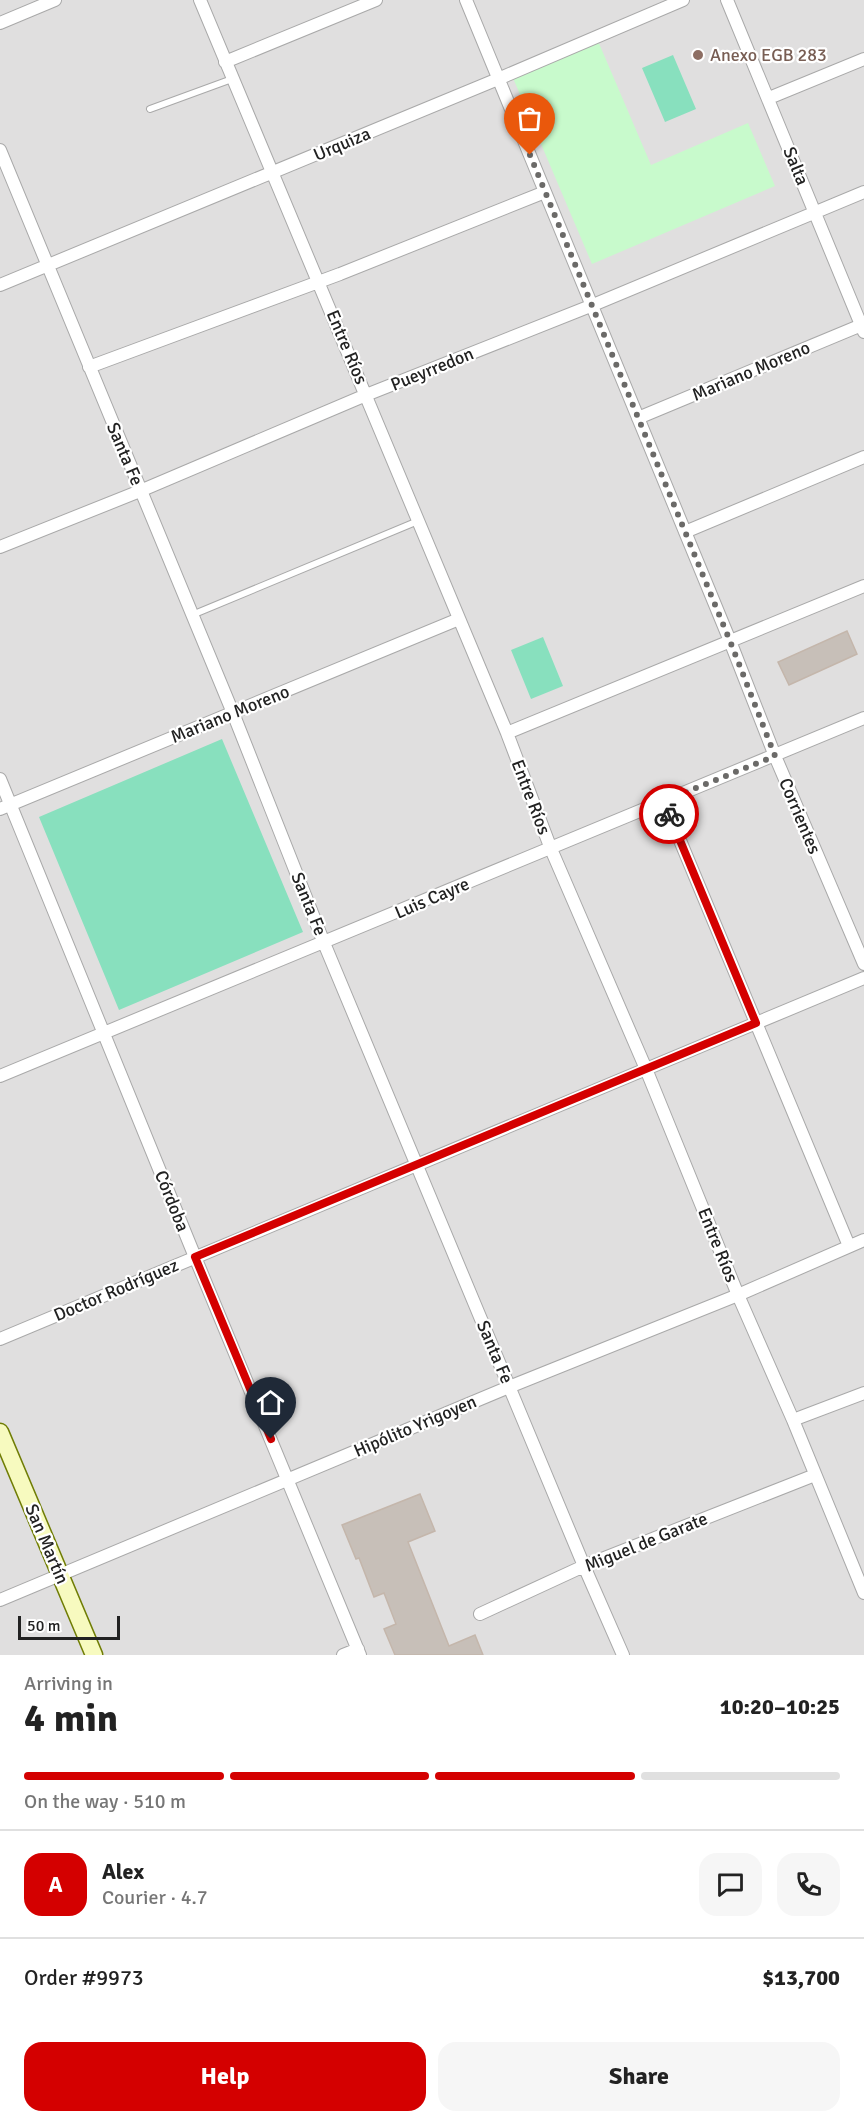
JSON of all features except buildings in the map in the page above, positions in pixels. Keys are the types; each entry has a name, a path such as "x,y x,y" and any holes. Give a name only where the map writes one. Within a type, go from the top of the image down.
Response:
{"street":[{"path":"0,23 55,0"},
{"name":"Entre Ríos","path":"200,0 507,733 551,849 646,1069 738,1294 794,1420 814,1475 864,1593"},
{"path":"225,62 376,0"},
{"name":"Corrientes","path":"466,0 593,305 775,756 864,964"},
{"name":"Urquiza","path":"0,285 683,0"},
{"name":"Salta","path":"727,0 863,327"},
{"path":"769,98 864,59"},
{"name":"Santa Fe","path":"0,150 233,712 324,943 623,1655"},
{"path":"89,367 319,281 545,192"},
{"name":"Pueyrredon","path":"0,547 864,192"},
{"name":"Mariano Moreno","path":"638,418 863,327"},
{"path":"685,532 864,457"},
{"path":"507,733 864,586"},
{"name":"Mariano Moreno","path":"5,807 459,618"},
{"name":"Luis Cayre","path":"0,1076 864,718"},
{"name":"Córdoba","path":"0,779 5,807 103,1033 359,1652"},
{"path":"664,801 849,1246"},
{"name":"Doctor Rodríguez","path":"0,1339 864,978"},
{"name":"Hipólito Yrigoyen","path":"0,1600 864,1240"},
{"path":"794,1420 864,1393"},
{"name":"San Martín","path":"0,1432 94,1655"},
{"name":"Miguel de Garate","path":"480,1614 584,1566 814,1475"},
{"path":"344,1655 359,1652"}],"lane":[{"path":"150,110 232,79"},
{"path":"192,615 419,521"}],"shaded area":[{"path":"0,0 864,0 864,1655 0,1655"}],"green space":[{"path":"598,41 651,165 748,123 775,186 592,264 513,78"},
{"path":"673,55 696,109 665,122 642,68"},
{"path":"543,637 563,686 531,699 511,650"},
{"path":"222,739 303,932 119,1010 39,817"}],"way so far":[{"path":"530,155 775,756 664,801 669,814"}],"place":[{"name":"Anexo EGB 283","path":"698,55"}],"route":[{"path":"271,1439 195,1257 756,1023 669,814"}]}
